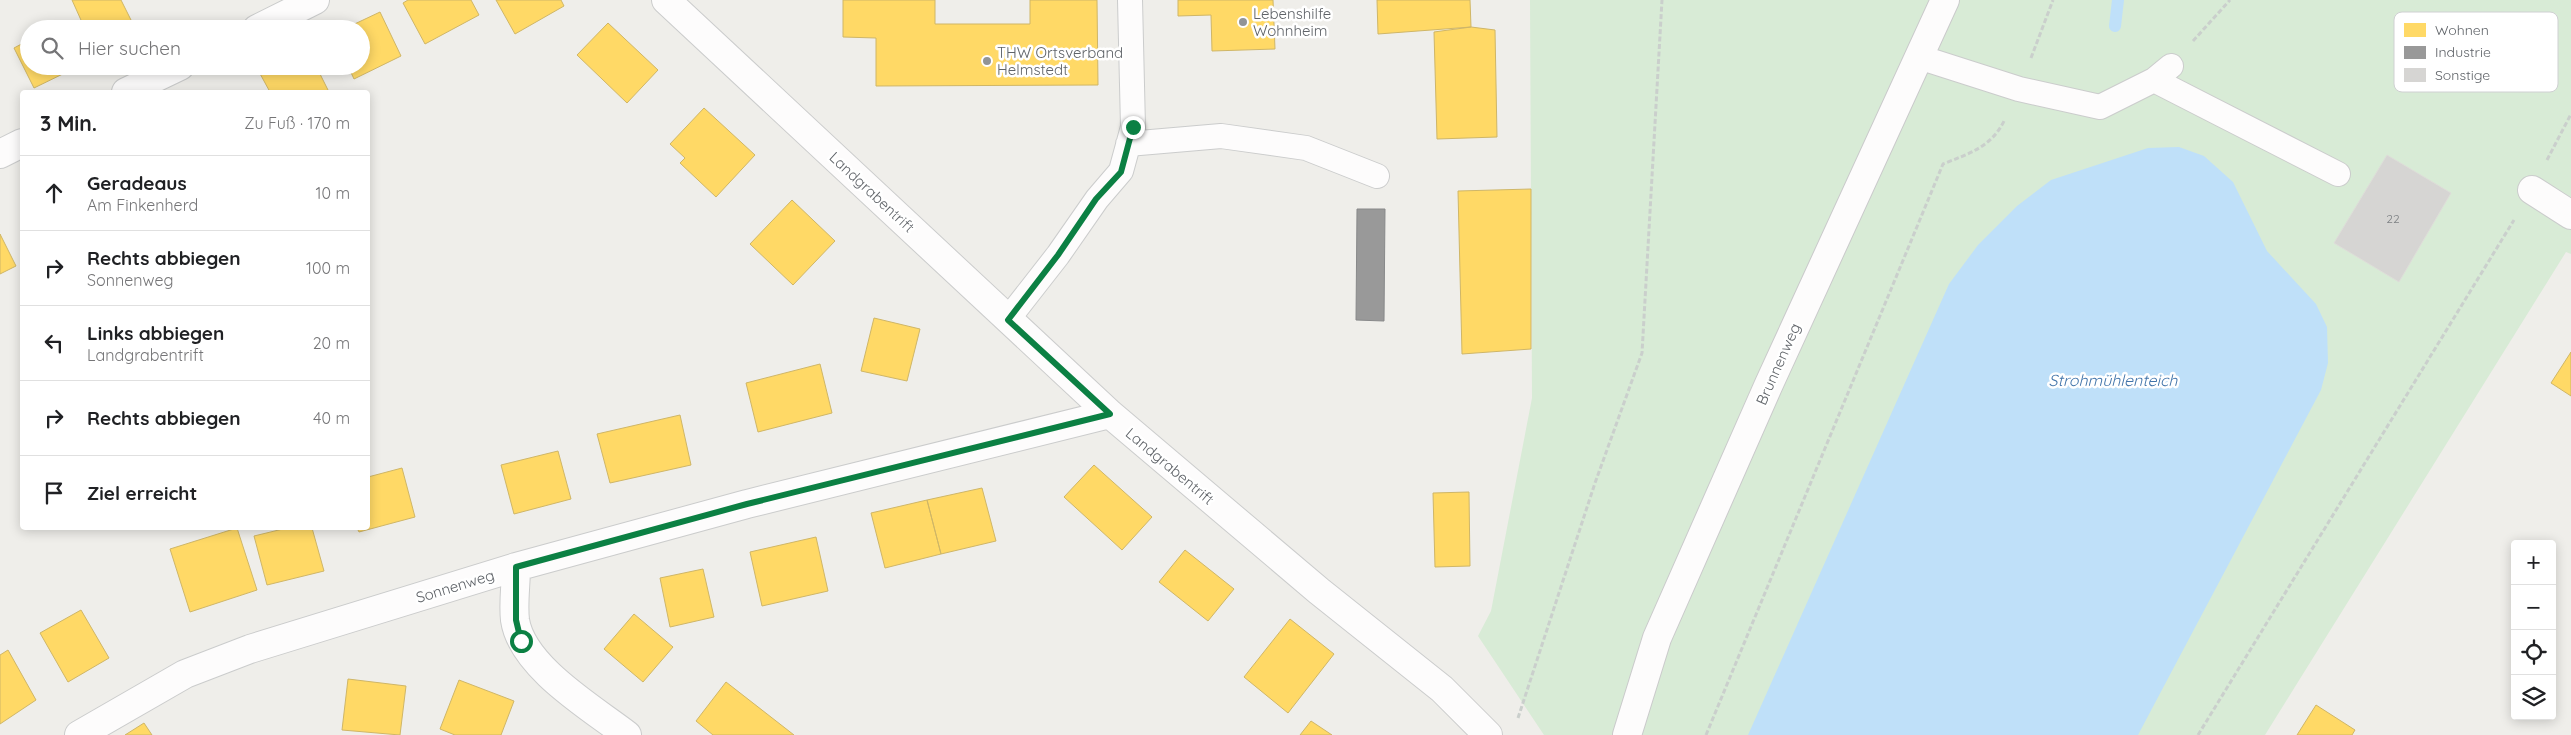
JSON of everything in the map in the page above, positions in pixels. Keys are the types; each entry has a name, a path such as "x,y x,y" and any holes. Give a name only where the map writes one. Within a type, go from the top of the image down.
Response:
{"street":[{"path":"275,20 316,0"},
{"name":"Landgrabentrift","path":"666,0 1110,414 1319,591 1442,689 1488,735"},
{"name":"Brunnenweg","path":"1627,735 1661,629 1773,375 1945,0"},
{"path":"130,90 161,75"},
{"path":"0,154 20,144"},
{"path":"2532,190 2571,215"},
{"name":"Sonnenweg","path":"79,735 185,674 250,649 516,567 747,504 1110,414"},
{"path":"516,567 516,620 521,641 538,664 555,680 627,735"}],"lane":[{"path":"1008,320 1058,255 1096,199 1121,172 1133,127 1130,0"},
{"path":"1920,57 2019,89 2100,108 2163,73 2338,174"},
{"path":"1128,144 1221,136 1306,148 1377,176"}],"path":[{"path":"1516,726 1595,483 1642,353 1662,0"},
{"path":"1706,735 1943,164 1983,148 2001,127 2019,89 2053,0"},
{"path":"2163,73 2230,0"},
{"path":"2198,735 2532,190 2571,114"}],"green space":[{"path":"1530,0 2571,0 2571,254 2566,252 2265,735 1544,735 1478,636 1491,611 1532,398"}],"water":[{"name":"Strohmühlenteich","path":"2179,147 2204,156 2233,182 2267,251 2316,304 2327,327 2328,363 2321,390 2138,735 1748,735 1949,284 1978,245 2017,206 2051,180 2148,148"}],"building: Wohnen":[{"path":"72,0 121,0 131,20 81,20"},
{"path":"408,0 471,0 479,15 425,44 403,3"},
{"path":"496,0 561,0 564,6 515,34"},
{"name":"THW Ortsverband Helmstedt","path":"843,0 935,0 935,24 1030,24 1030,0 1097,0 1098,85 876,86 876,38 843,37"},
{"name":"Lebenshilfe Wohnheim","path":"1178,0 1273,0 1275,49 1212,51 1211,15 1178,16"},
{"path":"1377,0 1470,0 1471,27 1378,34"},
{"path":"380,12 401,56 370,71 370,20 363,20"},
{"path":"608,23 658,70 627,103 577,55"},
{"path":"1471,27 1495,30 1497,137 1437,139 1434,32"},
{"path":"20,45 20,60 14,48"},
{"path":"28,75 61,75 34,88"},
{"path":"261,75 320,75 328,90 269,90"},
{"path":"352,75 362,75 354,79"},
{"path":"704,108 755,155 716,197 680,163 685,158 670,144"},
{"path":"1531,189 1531,349 1462,354 1458,191"},
{"path":"792,200 835,241 793,285 750,244"},
{"path":"0,234 16,266 0,274"},
{"path":"874,318 920,329 907,381 861,371"},
{"path":"2571,352 2571,396 2551,383"},
{"path":"820,364 832,413 758,432 746,383"},
{"path":"680,415 691,465 610,483 597,434"},
{"path":"558,451 571,499 514,514 501,465"},
{"path":"1094,465 1152,517 1122,550 1064,497"},
{"path":"402,468 415,517 370,529 370,476"},
{"path":"982,488 996,541 941,554 927,500"},
{"path":"1469,492 1470,566 1435,567 1433,493"},
{"path":"927,500 941,554 885,568 871,513"},
{"path":"231,530 238,530 257,590 190,612 170,549"},
{"path":"279,530 313,530 324,571 267,585 254,536"},
{"path":"816,537 828,591 762,606 750,552"},
{"path":"1185,550 1234,589 1208,621 1159,582"},
{"path":"703,569 714,617 670,627 660,578"},
{"path":"81,610 109,658 68,682 40,633"},
{"path":"634,614 673,647 643,682 604,649"},
{"path":"1290,619 1334,654 1288,713 1244,677"},
{"path":"8,650 36,700 0,724 0,655"},
{"path":"348,679 406,686 400,735 342,730"},
{"path":"459,680 514,701 501,735 455,735 440,729"},
{"path":"726,682 794,735 713,735 696,721"},
{"path":"2316,705 2355,730 2352,735 2297,735"},
{"path":"1311,721 1332,735 1300,735"},
{"path":"144,723 152,735 125,735"}],"building: Industrie":[{"path":"1357,209 1385,209 1384,321 1356,320"}],"building: Sonstige":[{"path":"2387,155 2451,193 2399,282 2334,243"}],"waterway":[{"path":"2115,26 2118,0"}],"place":[{"name":"Lebenshilfe Wohnheim","path":"1243,22"},
{"name":"THW Ortsverband Helmstedt","path":"987,61"}],"route":[{"path":"521,641 516,620 516,567 747,504 1110,414 1008,320 1058,255 1096,199 1121,172 1133,127"}]}
